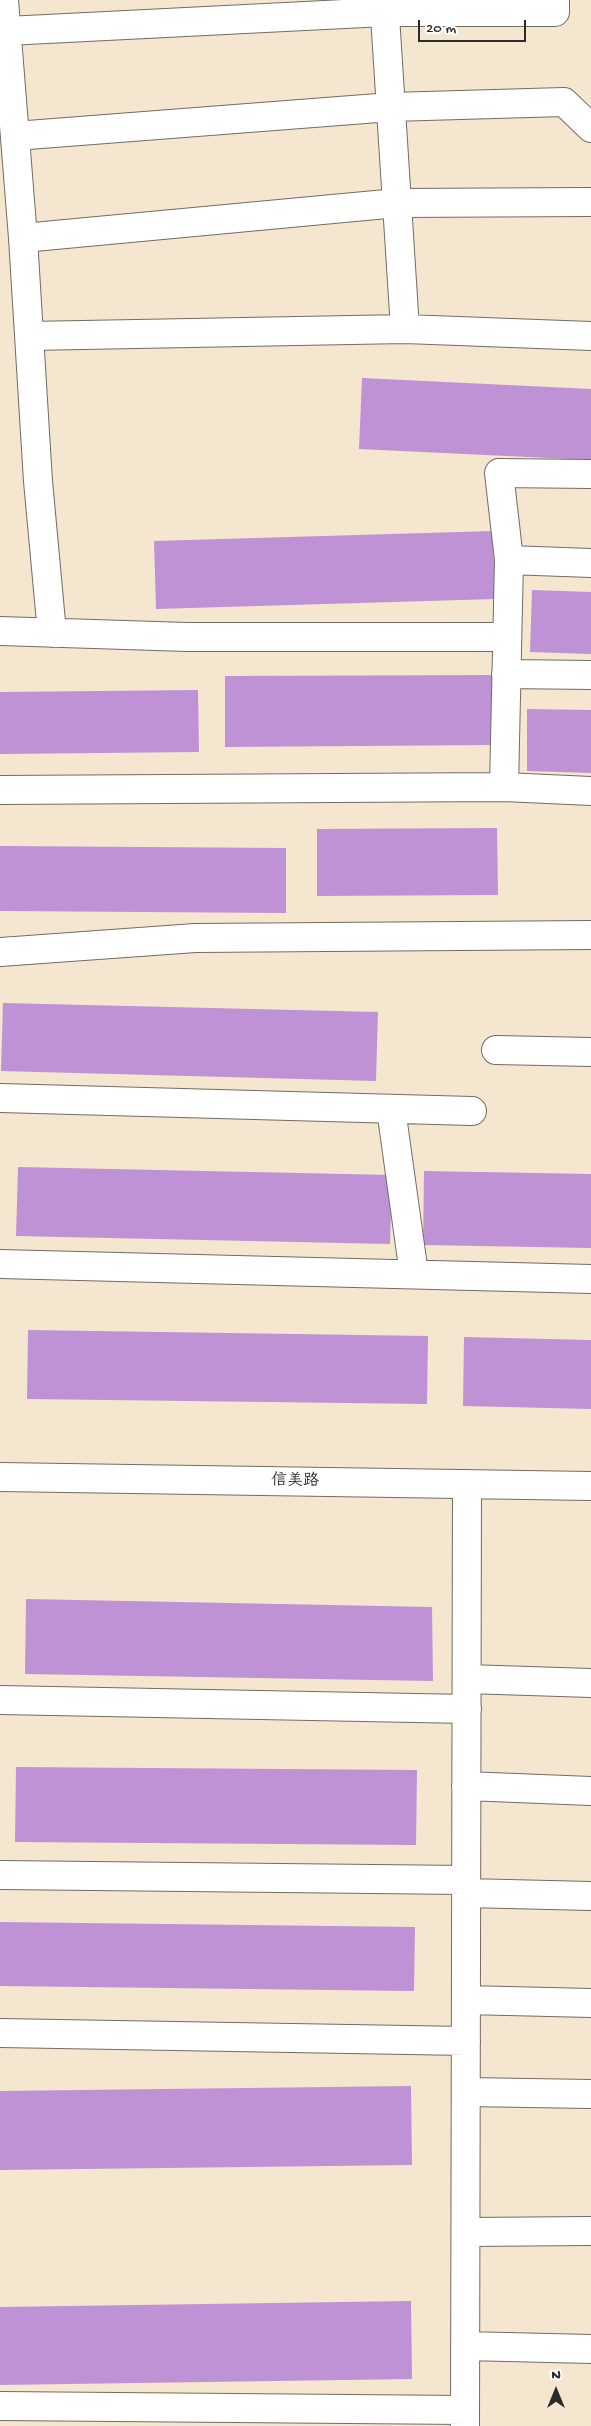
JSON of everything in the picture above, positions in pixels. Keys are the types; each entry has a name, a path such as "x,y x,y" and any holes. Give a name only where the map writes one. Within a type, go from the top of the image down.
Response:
{"street":[{"path":"4,0 23,238 38,481 52,632"},
{"path":"7,31 384,6 555,12 555,0"},
{"path":"384,6 405,329"},
{"path":"15,136 391,107 564,102 591,128"},
{"path":"23,238 397,203 591,202"},
{"path":"29,336 405,329 591,336"},
{"path":"504,787 509,560 499,474 591,474"},
{"path":"509,560 591,563"},
{"path":"0,631 187,637 507,637"},
{"path":"506,674 591,674"},
{"path":"0,790 504,787 591,791"},
{"path":"0,952 196,938 591,935"},
{"path":"496,1050 591,1052"},
{"path":"0,1098 472,1111"},
{"path":"391,1109 414,1274"},
{"path":"0,1264 591,1279"},
{"name":"信美路","path":"0,1477 591,1486"},
{"path":"0,2406 465,2418 467,1484"},
{"path":"467,1679 591,1683"},
{"path":"0,1700 467,1709"},
{"path":"466,1786 591,1792"},
{"path":"0,1875 466,1886 591,1896"},
{"path":"466,2000 591,2003"},
{"path":"0,2033 466,2040"},
{"path":"466,2092 591,2094"},
{"path":"466,2232 591,2231"},
{"path":"465,2346 591,2349"}],"building":[{"path":"362,378 591,389 591,460 359,449"},
{"path":"493,531 495,599 156,609 154,541"},
{"path":"532,590 591,592 591,654 530,652"},
{"path":"492,675 492,745 225,747 225,676"},
{"path":"198,690 199,752 0,754 0,692"},
{"path":"527,709 591,710 591,773 527,771"},
{"path":"497,828 498,895 317,896 317,829"},
{"path":"0,846 286,848 286,913 0,911"},
{"path":"3,1003 378,1012 376,1081 1,1071"},
{"path":"18,1167 392,1175 390,1244 16,1236"},
{"path":"424,1171 591,1174 591,1248 423,1245"},
{"path":"28,1330 428,1336 427,1404 27,1399"},
{"path":"464,1337 591,1340 591,1409 463,1406"},
{"path":"26,1599 432,1607 433,1681 25,1674"},
{"path":"16,1767 417,1770 416,1845 15,1842"},
{"path":"0,1922 415,1927 414,1991 0,1986"},
{"path":"411,2086 412,2165 0,2170 0,2091"},
{"path":"411,2301 412,2379 0,2385 0,2307"}]}
